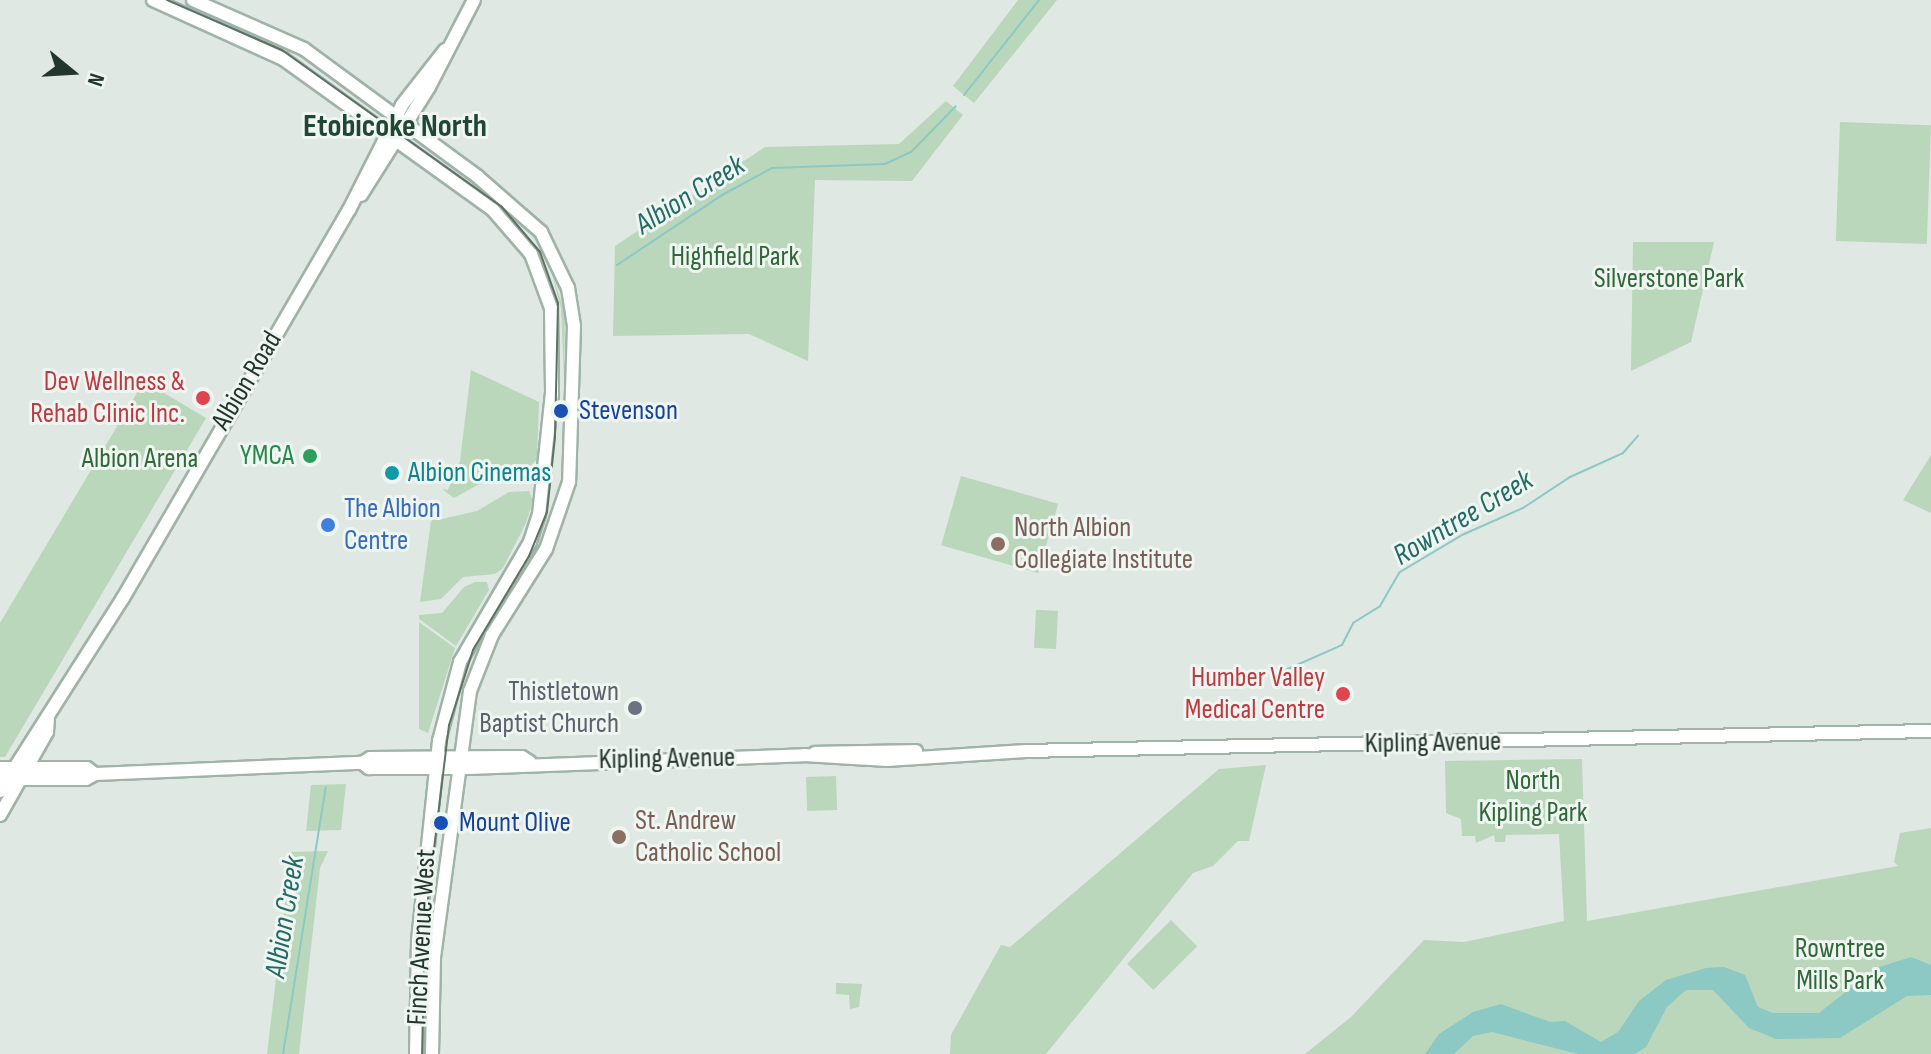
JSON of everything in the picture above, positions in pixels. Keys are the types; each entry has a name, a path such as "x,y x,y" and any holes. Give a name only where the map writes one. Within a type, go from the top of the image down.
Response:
{"main road":[{"name":"Finch Avenue West","path":"153,0 266,49 392,138 519,235 543,280 554,338 539,514 530,542 460,662 436,762 418,941 416,1054"},
{"name":"Finch Avenue West","path":"193,0 285,38 397,115 541,232 562,270 574,326 571,462 564,503 546,549 483,656 470,691 458,762 434,958 432,1054"},
{"name":"Albion Road","path":"0,815 25,774 47,726 349,210 392,138 408,124 474,0"},
{"name":"Albion Road","path":"392,138 397,115 417,80 445,50"},
{"name":"Albion Road","path":"0,791 5,774 47,726"},
{"path":"47,726 47,758 67,768"},
{"name":"Kipling Avenue","path":"5,774 86,779 95,774 362,763 370,758 458,762 522,757 530,762 804,755 862,749 934,754 1931,731"},
{"name":"Kipling Avenue","path":"25,774 87,768 95,774"}],"green space":[{"path":"1018,0 1057,0 974,103 953,86"},
{"name":"Highfield Park","path":"946,101 963,115 912,181 815,180 808,361 749,334 613,336 615,246 765,147 899,144"},
{"path":"1840,122 1931,125 1927,244 1836,241"},
{"name":"Silverstone Park","path":"1633,242 1714,242 1691,342 1631,371"},
{"path":"552,273 565,313 564,377 561,309"},
{"path":"471,370 539,402 537,459 528,469 503,471 454,498 442,489 448,490 460,461"},
{"name":"Albion Arena","path":"144,381 206,418 5,757 0,757 0,623"},
{"path":"1931,455 1931,513 1903,500"},
{"path":"961,476 1058,504 1038,573 941,545"},
{"path":"529,491 533,501 526,523 503,568 495,574 463,577 441,599 420,602 431,521 439,515 442,519 477,511 509,492"},
{"path":"475,582 487,582 489,590 456,646 419,619 419,615 442,613 464,587"},
{"path":"1036,610 1058,611 1056,649 1034,648"},
{"path":"419,622 455,648 428,733 419,729"},
{"name":"Rowntree Mills Park","path":"1582,759 1587,921 1898,866 1894,862 1900,833 1931,828 1931,1054 1305,1054 1351,1017 1424,940 1464,942 1564,921 1559,834 1506,835 1505,842 1495,842 1494,835 1476,843 1475,836 1462,836 1461,819 1446,813 1445,761"},
{"path":"1266,765 1249,841 1238,841 1213,866 1193,873 1046,1054 950,1054 951,1035 1001,945 1010,947 1219,769"},
{"path":"836,776 837,810 807,811 806,777"},
{"path":"346,784 341,830 306,831 311,785"},
{"path":"328,851 320,868 299,1054 267,1054 291,852"},
{"path":"1171,920 1197,946 1153,990 1127,964"},
{"path":"836,983 862,984 859,1007 850,1009 849,995 836,994"}],"water":[{"path":"1911,957 1931,965 1931,995 1907,996 1840,1038 1776,1039 1749,1028 1713,990 1686,990 1667,1007 1646,1047 1635,1054 1578,1054 1492,1032 1473,1036 1454,1054 1425,1054 1439,1034 1473,1012 1501,1004 1550,1022 1565,1021 1601,1042 1618,1032 1639,1001 1666,980 1706,968 1724,967 1745,975 1758,1007 1773,1013 1819,1013 1876,968"}],"waterway":[{"name":"Albion Creek","path":"964,95 1039,0"},
{"name":"Albion Creek","path":"617,265 722,195 772,168 885,164 911,152 956,106"},
{"name":"Rowntree Creek","path":"1281,672 1342,645 1353,623 1380,606 1400,572 1462,535 1523,508 1570,477 1623,453 1638,436"},
{"name":"Albion Creek","path":"283,1054 326,787"}],"tram line":[{"path":"167,0 282,50 501,206 540,252 558,303 555,437 547,512 529,556 473,650 449,725 425,924 422,1054"}],"place":[{"name":"Dev Wellness & Rehab Clinic Inc.","path":"203,398"},
{"name":"Stevenson","path":"561,411"},
{"name":"YMCA","path":"310,456"},
{"name":"Albion Cinemas","path":"392,473"},
{"name":"The Albion Centre","path":"328,525"},
{"name":"North Albion Collegiate Institute","path":"998,544"},
{"name":"Humber Valley Medical Centre","path":"1343,694"},
{"name":"Thistletown Baptist Church","path":"635,708"},
{"name":"Mount Olive","path":"441,823"},
{"name":"St. Andrew Catholic School","path":"619,837"}],"district":[{"name":"Etobicoke North","path":"395,127"}],"park label":[{"name":"North Kipling Park","path":"1533,797"}]}
